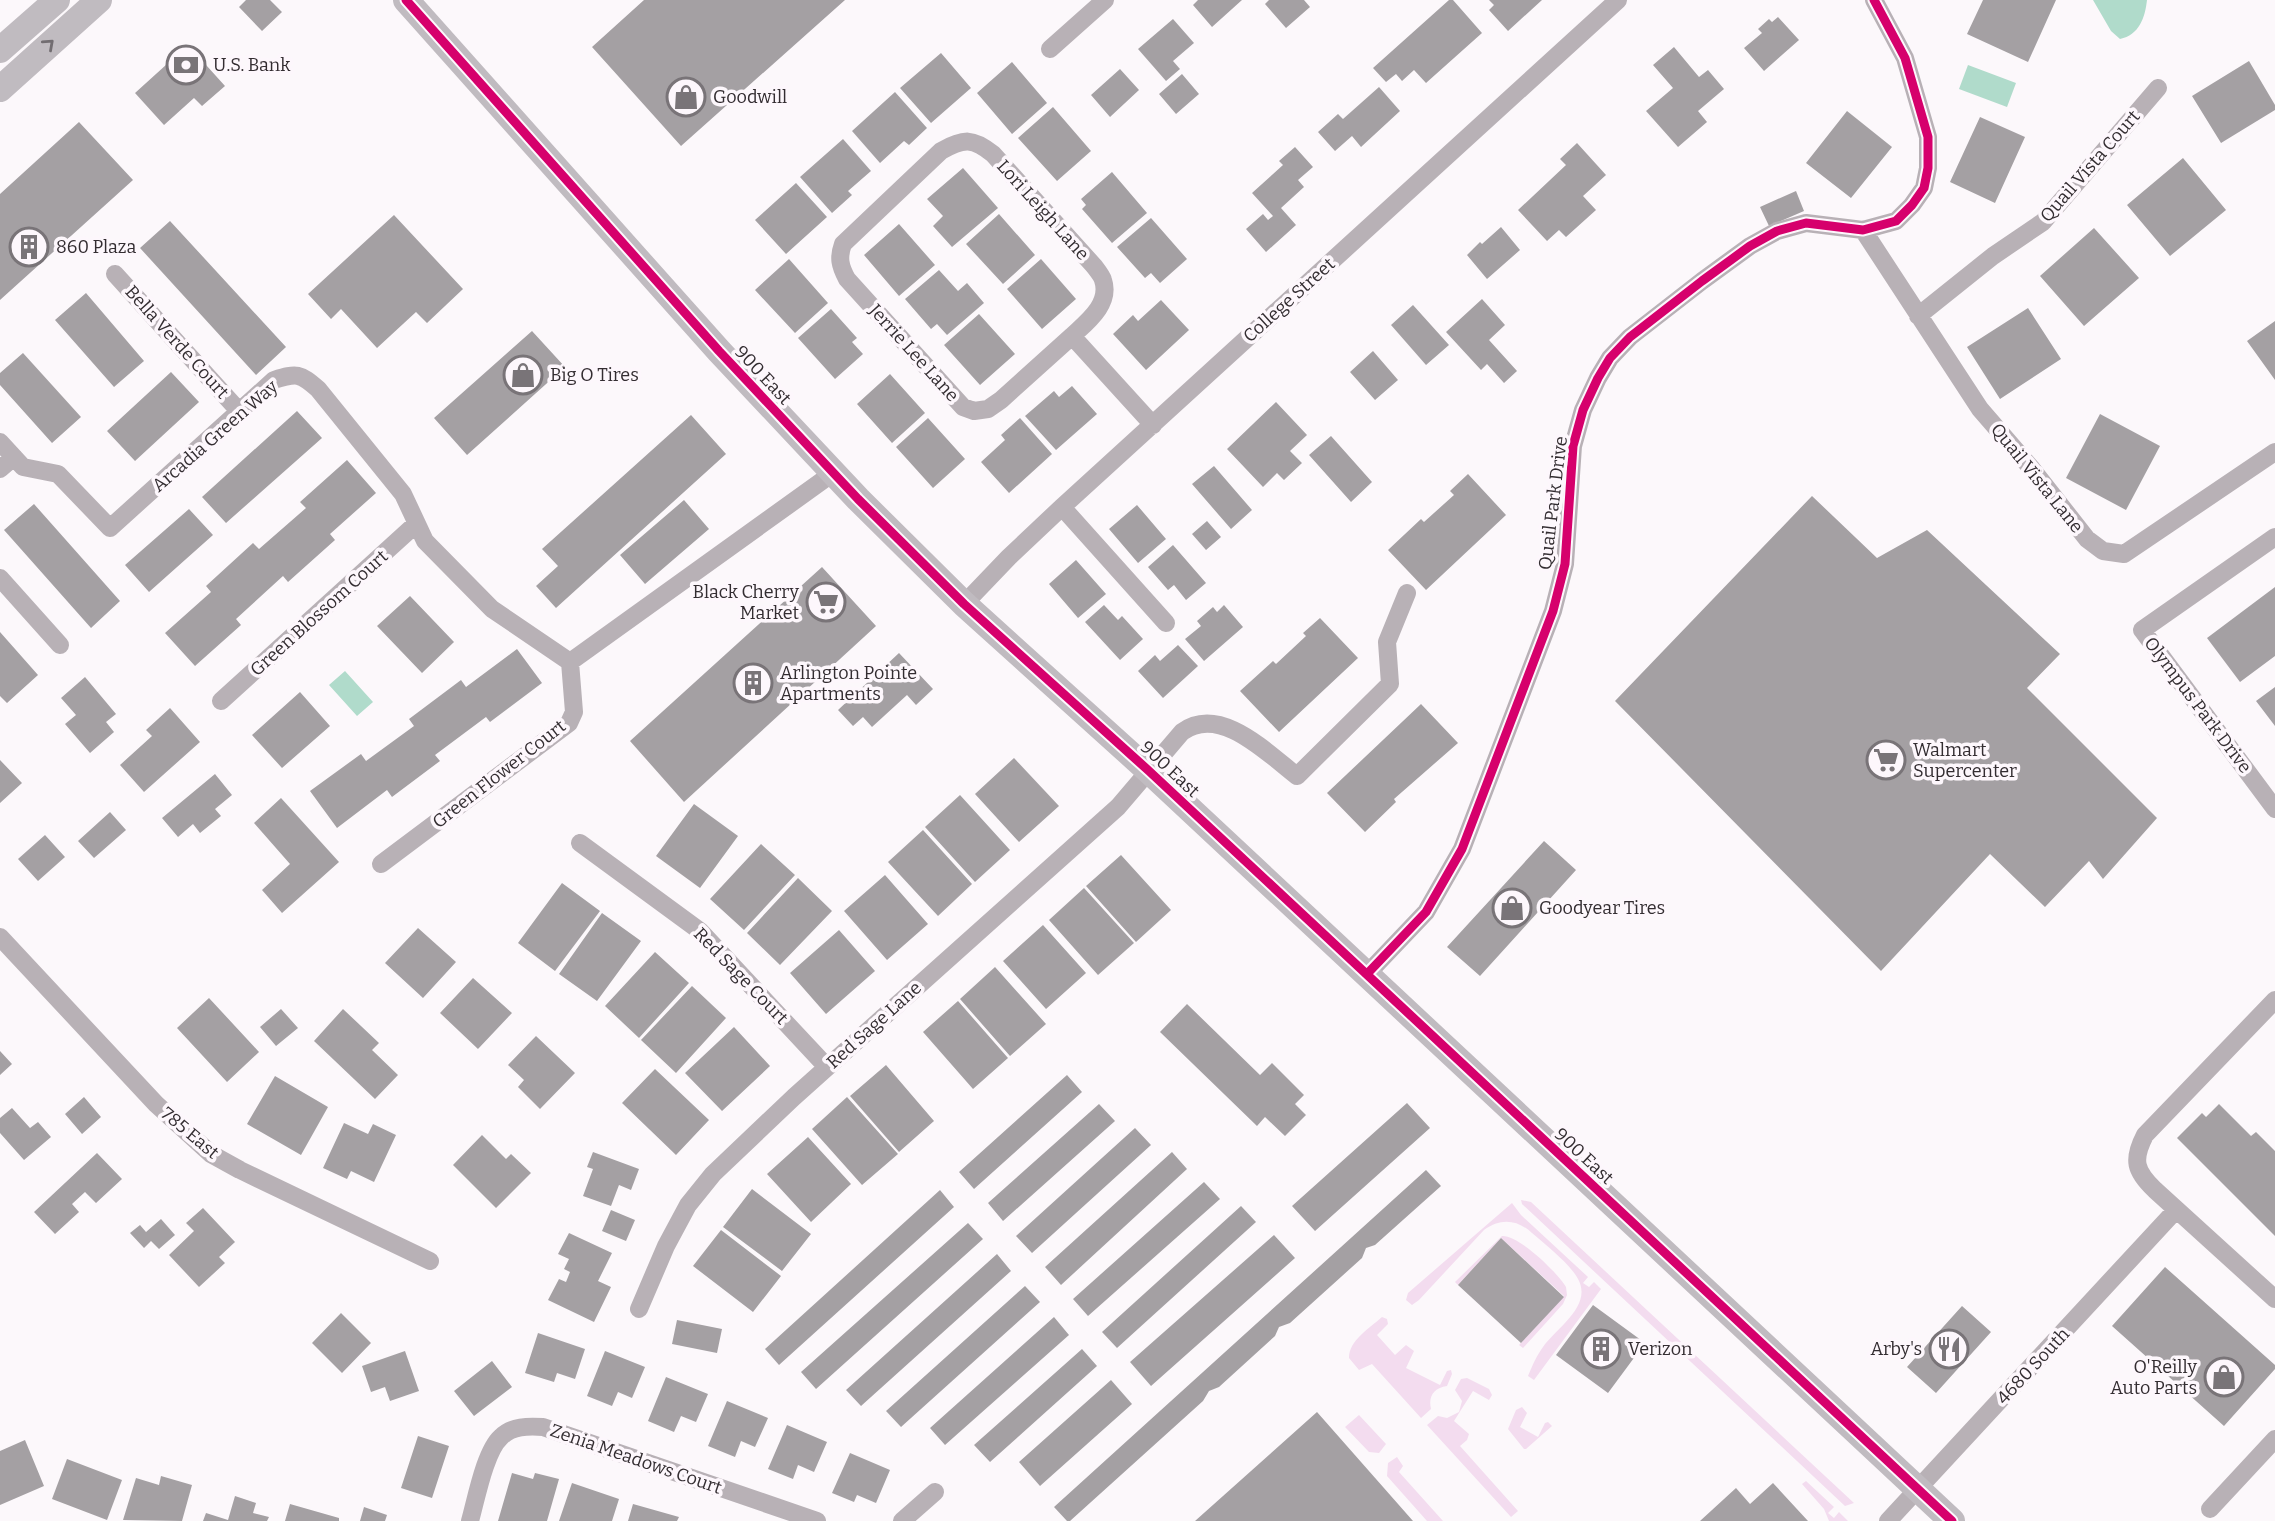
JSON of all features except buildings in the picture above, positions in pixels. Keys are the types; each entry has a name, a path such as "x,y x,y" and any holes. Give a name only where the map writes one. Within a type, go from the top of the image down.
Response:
{"main road":[{"path":"0,50 57,0"},
{"path":"0,89 99,0"},
{"name":"900 East","path":"406,0 719,351 833,473 964,604 1149,771 1952,1521"}],"street":[{"path":"1050,49 1105,0"},
{"name":"College Street","path":"964,604 1062,507 1618,0"},
{"name":"Quail Park Drive","path":"1367,974 1426,912 1462,849 1553,611 1565,564 1573,446 1583,410 1610,358 1630,337 1702,281 1750,246 1777,231 1806,223 1863,230 1896,221 1924,188 1928,167 1928,137 1905,58 1874,0"},
{"name":"Quail Vista Court","path":"1919,316 1993,256 2043,222 2158,88"},
{"name":"Lori Leigh Lane","path":"839,255 851,234 941,151 954,143 975,143 993,154 1094,266 1104,281 1103,299 1094,315 1072,336"},
{"name":"Quail Vista Lane","path":"1863,230 1980,409 2087,539 2104,551 2124,554 2275,452"},
{"name":"Jerrie Lee Lane","path":"839,255 841,268 847,279 963,407 974,411 988,410 1072,336"},
{"name":"Bella Verde Court","path":"115,274 239,411"},
{"path":"1072,336 1153,425"},
{"name":"Arcadia Green Way","path":"0,442 7,463 58,474 110,528 274,380 294,374 304,377 318,389 403,494 425,541 492,609 570,662"},
{"path":"570,662 833,473"},
{"path":"1062,507 1166,623"},
{"name":"Green Blossom Court","path":"221,701 416,524"},
{"name":"Olympus Park Drive","path":"2275,537 2142,630 2275,809"},
{"path":"0,578 60,645"},
{"name":"Red Sage Lane","path":"639,1309 666,1246 688,1205 713,1174 827,1067 1118,807 1182,732 1191,725 1203,723 1227,725 1297,776 1390,684 1387,642 1407,593"},
{"name":"Green Flower Court","path":"381,864 569,723 574,712 570,662"},
{"name":"Red Sage Court","path":"580,843 700,931 827,1067"},
{"name":"785 East","path":"0,937 156,1104 211,1154 430,1261"},
{"path":"2275,1000 2145,1135 2138,1148 2136,1164 2144,1180 2275,1299"},
{"name":"4680 South","path":"1888,1521 2176,1210"},
{"name":"Zenia Meadows Court","path":"470,1521 491,1453 500,1437 516,1428 529,1426 543,1427 817,1521"},
{"path":"2210,1509 2275,1439"},
{"path":"902,1521 935,1492"}],"shaded area":[{"path":"2093,0 2147,0 2140,25 2132,34 2120,39 2111,31"},
{"path":"1968,65 2016,83 2007,107 1959,89"},
{"path":"345,671 373,702 357,716 329,685"},
{"path":"1521,1200 1531,1202 1854,1503 1845,1506 1522,1204"},
{"path":"1512,1203 1521,1215 1588,1277 1583,1283 1589,1287 1594,1282 1601,1289 1534,1380 1528,1376 1535,1361 1543,1347 1577,1307 1581,1289 1578,1279 1569,1267 1526,1228 1508,1222 1490,1226 1419,1300 1412,1305 1406,1300 1408,1293"},
{"path":"1502,1236 1528,1248 1547,1264 1566,1287 1567,1295 1563,1304 1523,1348 1519,1345 1564,1296 1501,1238 1458,1285 1455,1282"},
{"path":"1382,1317 1387,1319 1388,1324 1377,1335 1395,1355 1406,1345 1414,1351 1406,1368 1440,1385 1447,1371 1451,1370 1447,1386 1433,1393 1430,1400 1431,1409 1421,1418 1372,1364 1359,1370 1349,1358 1356,1340"},
{"path":"1467,1378 1489,1389 1492,1395 1489,1400 1473,1391 1454,1421 1469,1434 1460,1446 1518,1511 1511,1517 1427,1425 1438,1416 1447,1418 1459,1412 1462,1401 1455,1390 1461,1379"},
{"path":"1522,1407 1527,1413 1520,1427 1538,1437 1545,1423 1548,1422 1552,1426 1526,1449 1508,1429 1516,1410"},
{"path":"1359,1415 1386,1444 1379,1453 1369,1452 1345,1427"},
{"path":"1397,1457 1403,1466 1399,1472 1443,1521 1427,1521 1387,1476 1388,1463"},
{"path":"1806,1481 1834,1507 1828,1513 1834,1518 1839,1512 1848,1521 1829,1521 1824,1509 1802,1484"}],"cycle path":[{"path":"406,0 719,351 858,499 964,604 1149,771 1952,1521"},
{"path":"1367,974 1426,912 1462,849 1553,611 1565,564 1573,446 1583,410 1610,358 1630,337 1702,281 1750,246 1777,231 1806,223 1863,230 1896,221 1924,188 1928,168 1928,137 1905,58 1874,0"}],"place":[{"name":"U.S. Bank","path":"186,65"},
{"name":"Goodwill","path":"686,97"},
{"name":"860 Plaza","path":"29,247"},
{"name":"Big O Tires","path":"523,375"},
{"name":"Black Cherry Market","path":"826,602"},
{"name":"Arlington Pointe Apartments","path":"753,683"},
{"name":"Walmart Supercenter","path":"1886,760"},
{"name":"Goodyear Tires","path":"1512,908"},
{"name":"Verizon","path":"1601,1349"},
{"name":"Arby's","path":"1949,1349"},
{"name":"O'Reilly Auto Parts","path":"2224,1377"}]}
